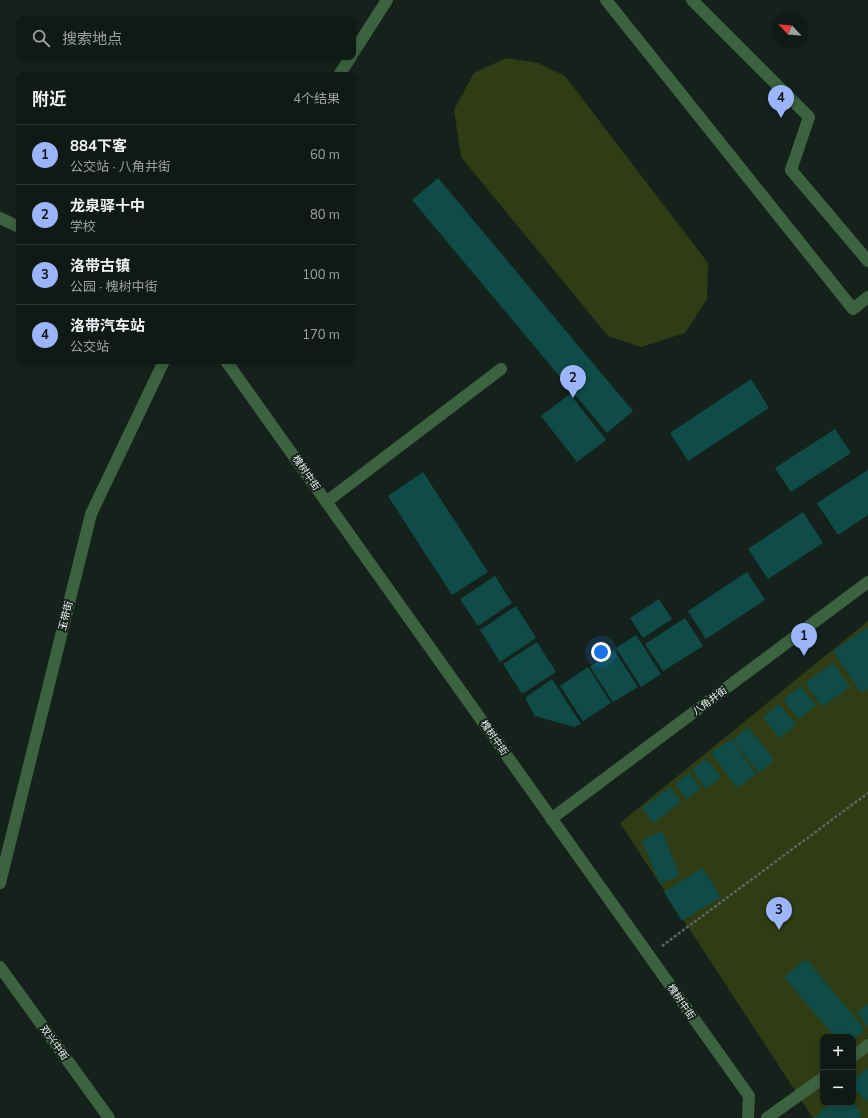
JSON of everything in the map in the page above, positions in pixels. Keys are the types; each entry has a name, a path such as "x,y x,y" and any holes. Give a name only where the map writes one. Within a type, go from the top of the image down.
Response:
{"street":[{"path":"356,48 387,0"},
{"path":"606,0 853,309 868,297"},
{"path":"692,0 810,117 791,170 868,261"},
{"path":"341,72 349,60"},
{"path":"0,218 16,226"},
{"name":"玉带街","path":"0,883 91,514 163,364"},
{"name":"槐树中街","path":"228,364 748,1096 748,1118"},
{"path":"326,502 502,369"},
{"name":"八角井街","path":"551,819 868,582"},
{"name":"双兴中街","path":"0,967 109,1118"},
{"path":"856,1054 868,1045"},
{"path":"767,1118 820,1080"}],"path":[{"path":"649,956 868,793"}],"green space":[{"path":"506,58 538,63 565,76 708,263 707,299 685,333 641,347 608,336 461,157 454,110 474,73"},
{"path":"868,621 868,1118 813,1118 620,823"}],"building":[{"path":"438,178 633,411 607,433 412,200"},
{"path":"751,379 769,408 688,461 670,433"},
{"path":"570,394 606,440 577,462 541,416"},
{"path":"835,429 851,453 791,492 775,468"},
{"path":"868,470 868,515 838,535 817,503"},
{"path":"423,472 488,572 452,595 388,496"},
{"path":"803,512 823,543 768,579 748,549"},
{"path":"747,572 765,600 706,639 688,611"},
{"path":"495,576 512,603 478,626 460,599"},
{"path":"659,599 672,619 643,638 630,618"},
{"path":"516,606 536,638 500,662 480,630"},
{"path":"685,618 703,646 663,671 645,644"},
{"path":"868,627 868,689 861,693 833,651"},
{"path":"636,635 661,674 641,687 616,648"},
{"path":"537,642 556,672 522,694 503,664"},
{"path":"614,650 638,687 613,702 590,667"},
{"path":"833,663 850,687 822,707 805,683"},
{"path":"588,667 611,703 583,721 560,686"},
{"path":"552,679 581,724 574,727 535,716 525,698"},
{"path":"800,686 816,705 799,719 783,700"},
{"path":"779,704 796,725 780,738 763,718"},
{"path":"748,727 774,760 759,773 733,740"},
{"path":"731,739 756,774 737,788 711,753"},
{"path":"706,758 721,777 707,789 692,770"},
{"path":"689,773 701,788 686,799 675,784"},
{"path":"670,787 681,802 653,823 642,808"},
{"path":"662,831 680,876 660,884 642,840"},
{"path":"703,868 721,897 682,921 664,892"},
{"path":"806,959 865,1030 856,1038 856,1034 832,1034 784,977"},
{"path":"868,1004 868,1027 857,1012"},
{"path":"868,1068 868,1099 865,1101 856,1090 856,1078"},
{"path":"828,1106 855,1106 862,1115 858,1118 814,1118"}],"place":[{"name":"洛带汽车站","path":"781,118"},
{"name":"龙泉驿十中","path":"573,398"},
{"name":"884下客","path":"804,656"},
{"name":"洛带古镇","path":"779,930"}]}
